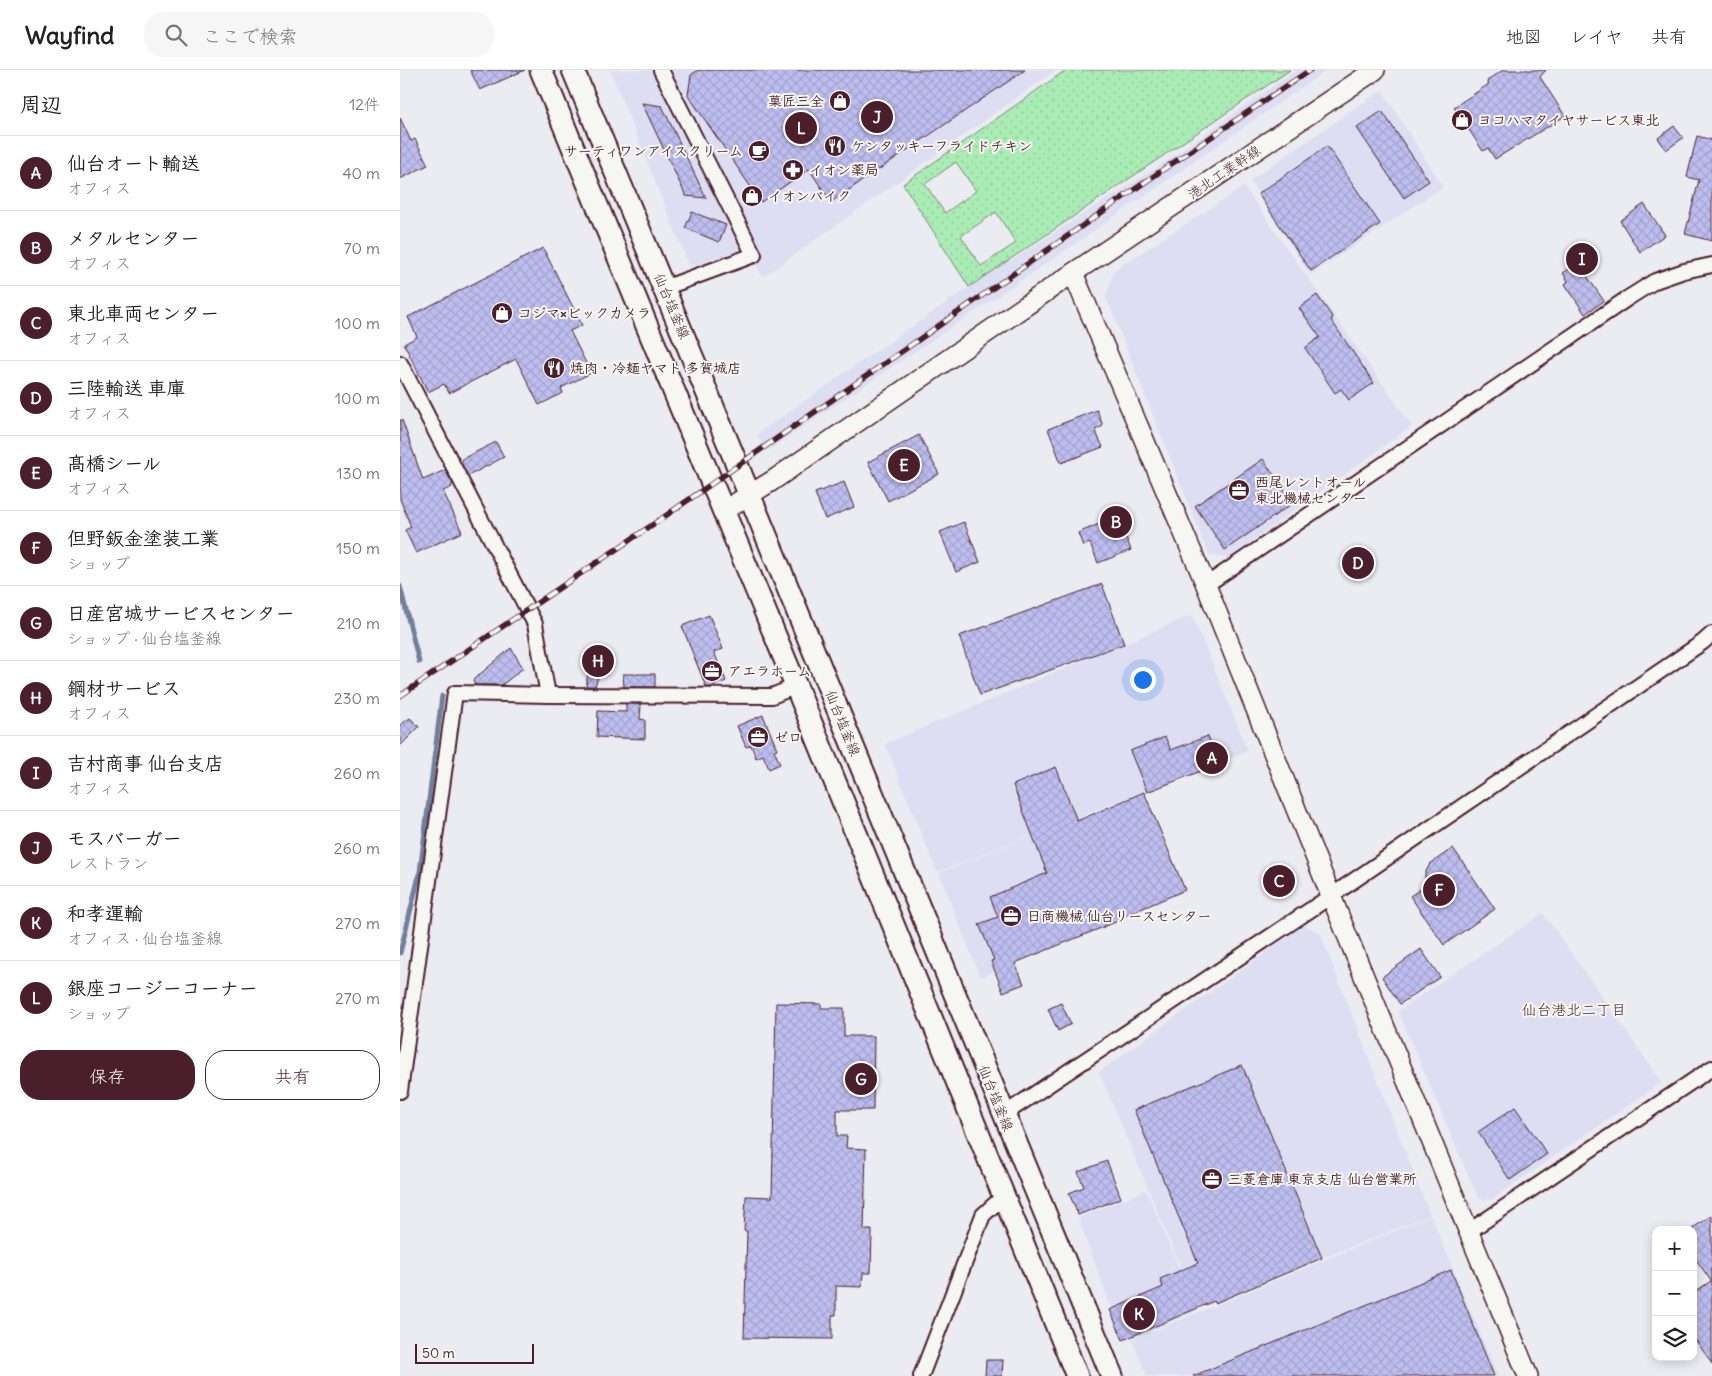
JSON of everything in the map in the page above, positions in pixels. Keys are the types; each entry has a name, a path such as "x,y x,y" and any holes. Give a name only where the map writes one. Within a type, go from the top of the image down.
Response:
{"main road":[{"path":"541,70 796,686 1078,1376"},
{"name":"仙台塩釜線","path":"573,70 750,495 1003,1116 1112,1376"}],"street":[{"path":"661,70 754,255 664,288"},
{"name":"港北工業幹線","path":"723,511 750,495 1073,273 1375,70"},
{"path":"1206,585 1628,298 1656,281 1712,265"},
{"path":"1073,273 1206,585 1528,1376"},
{"path":"400,363 535,624 548,696"},
{"path":"1003,1116 1331,896 1712,634"},
{"path":"400,1091 455,692 548,696 772,696 796,686"},
{"path":"1468,1232 1712,1068"},
{"path":"921,1376 983,1216 1004,1196"}],"shaded area":[{"path":"610,70 1056,70 763,277 755,264 689,265"},
{"path":"1296,70 1327,70 1047,263 765,452 757,434 969,287 1159,166"},
{"path":"1382,90 1443,187 1310,275 1250,180"},
{"path":"1244,187 1412,426 1228,558 1209,555 1106,297 1114,270"},
{"path":"1192,615 1248,751 1084,815 1125,919 980,977 939,873 1050,828 937,872 885,744"},
{"path":"1543,913 1662,1082 1491,1200 1478,1198 1398,1011"},
{"path":"1304,925 1320,933 1430,1215 1198,1308 1099,1072"},
{"path":"1146,1190 1197,1311 1124,1342 1078,1218"},
{"path":"1431,1216 1498,1376 1147,1376 1132,1340"}],"green space":[{"path":"1066,70 1290,70 969,287 903,184","holes":["956,162 976,191 945,213 925,184","996,212 1016,243 981,266 961,236"]}],"building":[{"path":"470,70 525,70 480,90"},
{"path":"698,70 1025,70 831,202 809,169 761,202 688,95 691,75"},
{"path":"1503,70 1546,70 1540,77 1565,116 1495,159 1488,148 1483,151 1454,107 1489,84 1487,81"},
{"path":"642,103 662,106 706,198 686,196"},
{"path":"1382,111 1429,181 1404,198 1357,128"},
{"path":"400,118 411,141 415,139 428,165 400,179"},
{"path":"1674,126 1683,138 1666,150 1658,138"},
{"path":"1697,136 1712,140 1712,241 1685,234 1699,180 1687,177"},
{"path":"1327,146 1380,224 1311,271 1258,194"},
{"path":"1644,204 1665,235 1640,252 1620,221"},
{"path":"692,212 726,225 719,242 685,228"},
{"path":"543,248 582,325 570,331 591,373 561,388 563,393 539,405 516,359 449,393 444,384 428,392 404,344 417,337 408,317"},
{"path":"1575,264 1580,271 1582,269 1604,301 1585,314 1565,284 1568,281 1563,273"},
{"path":"1317,295 1333,318 1331,320 1374,383 1349,400 1341,389 1335,393 1305,348 1320,337 1299,308"},
{"path":"1097,410 1103,426 1095,430 1103,447 1061,463 1048,429"},
{"path":"400,420 402,420 423,480 445,470 453,484 451,485 452,487 443,491 462,532 416,553 405,530 411,527 400,499"},
{"path":"919,435 939,474 888,501 868,462"},
{"path":"496,442 504,457 468,476 461,463 463,462 462,459"},
{"path":"1263,459 1293,503 1225,550 1195,506"},
{"path":"844,482 854,507 825,519 815,493"},
{"path":"1123,514 1129,527 1123,530 1131,550 1098,563 1090,543 1083,546 1078,533"},
{"path":"964,522 980,562 956,572 940,532"},
{"path":"1102,584 1124,644 980,695 959,636"},
{"path":"709,615 723,649 714,652 726,681 706,687 682,626"},
{"path":"511,648 523,668 502,685 475,685 473,680"},
{"path":"591,650 610,652 607,675 599,674 595,686 586,686"},
{"path":"623,674 655,674 655,687 624,687"},
{"path":"626,704 641,704 640,719 645,720 645,739 597,737 598,711 626,712"},
{"path":"763,715 777,749 774,750 780,764 769,769 763,755 756,758 751,745 746,747 737,726"},
{"path":"410,718 419,727 400,746 400,725"},
{"path":"1208,736 1219,764 1147,792 1130,751 1165,737 1171,750"},
{"path":"1056,767 1077,821 1144,792 1185,890 1122,917 1123,919 1015,963 1024,984 1003,992 991,961 994,960 979,924 998,917 990,897 1047,873 1013,785"},
{"path":"1453,848 1495,909 1444,945 1410,896 1425,886 1425,873 1430,864"},
{"path":"1288,874 1292,885 1278,891 1273,880"},
{"path":"1421,949 1440,977 1400,1004 1382,977"},
{"path":"776,1003 821,1004 821,1008 844,1008 844,1036 874,1036 873,1110 837,1110 837,1136 847,1136 846,1148 866,1149 864,1230 872,1230 871,1273 863,1273 862,1287 836,1286 836,1315 832,1315 832,1339 744,1338 747,1231 744,1231 746,1196 772,1197"},
{"path":"1061,1003 1071,1024 1058,1031 1048,1009"},
{"path":"1242,1065 1322,1258 1123,1340 1110,1310 1163,1287 1160,1279 1198,1263 1134,1110"},
{"path":"1515,1107 1547,1154 1510,1180 1478,1132"},
{"path":"1107,1161 1121,1198 1078,1215 1069,1193 1084,1187 1078,1172"},
{"path":"1712,1215 1712,1364 1697,1342 1697,1290 1711,1281 1697,1261 1696,1226"},
{"path":"1451,1270 1494,1376 1193,1376"},
{"path":"986,1360 1003,1360 1002,1376 985,1376"}],"waterway":[{"path":"400,586 419,662"},
{"path":"400,953 420,872 442,696"}],"railway":[{"path":"400,696 661,519 1161,171 1310,70"}],"place":[{"name":"菓匠三全","path":"840,101"},
{"name":"モスバーガー","path":"877,117"},
{"name":"ヨコハマタイヤサービス東北","path":"1462,120"},
{"name":"銀座コージーコーナー","path":"801,128"},
{"name":"ケンタッキーフライドチキン","path":"835,146"},
{"name":"サーティワンアイスクリーム","path":"759,151"},
{"name":"イオン薬局","path":"793,170"},
{"name":"イオンバイク","path":"752,196"},
{"name":"吉村商事 仙台支店","path":"1582,259"},
{"name":"コジマ×ビックカメラ","path":"502,313"},
{"name":"焼肉・冷麺ヤマト 多賀城店","path":"554,368"},
{"name":"髙橋シール","path":"904,465"},
{"name":"西尾レントオール 東北機械センター","path":"1239,490"},
{"name":"メタルセンター","path":"1116,522"},
{"name":"三陸輸送 車庫","path":"1358,563"},
{"name":"鋼材サービス","path":"598,661"},
{"name":"アエラホーム","path":"712,671"},
{"name":"ゼロ","path":"758,737"},
{"name":"仙台オート輸送","path":"1212,758"},
{"name":"東北車両センター","path":"1279,881"},
{"name":"但野鈑金塗装工業","path":"1439,890"},
{"name":"日商機械 仙台リースセンター","path":"1011,916"},
{"name":"日産宮城サービスセンター","path":"861,1079"},
{"name":"三菱倉庫 東京支店 仙台営業所","path":"1212,1179"},
{"name":"和孝運輸","path":"1139,1314"}],"district":[{"name":"仙台港北二丁目","path":"1574,1010"}]}
